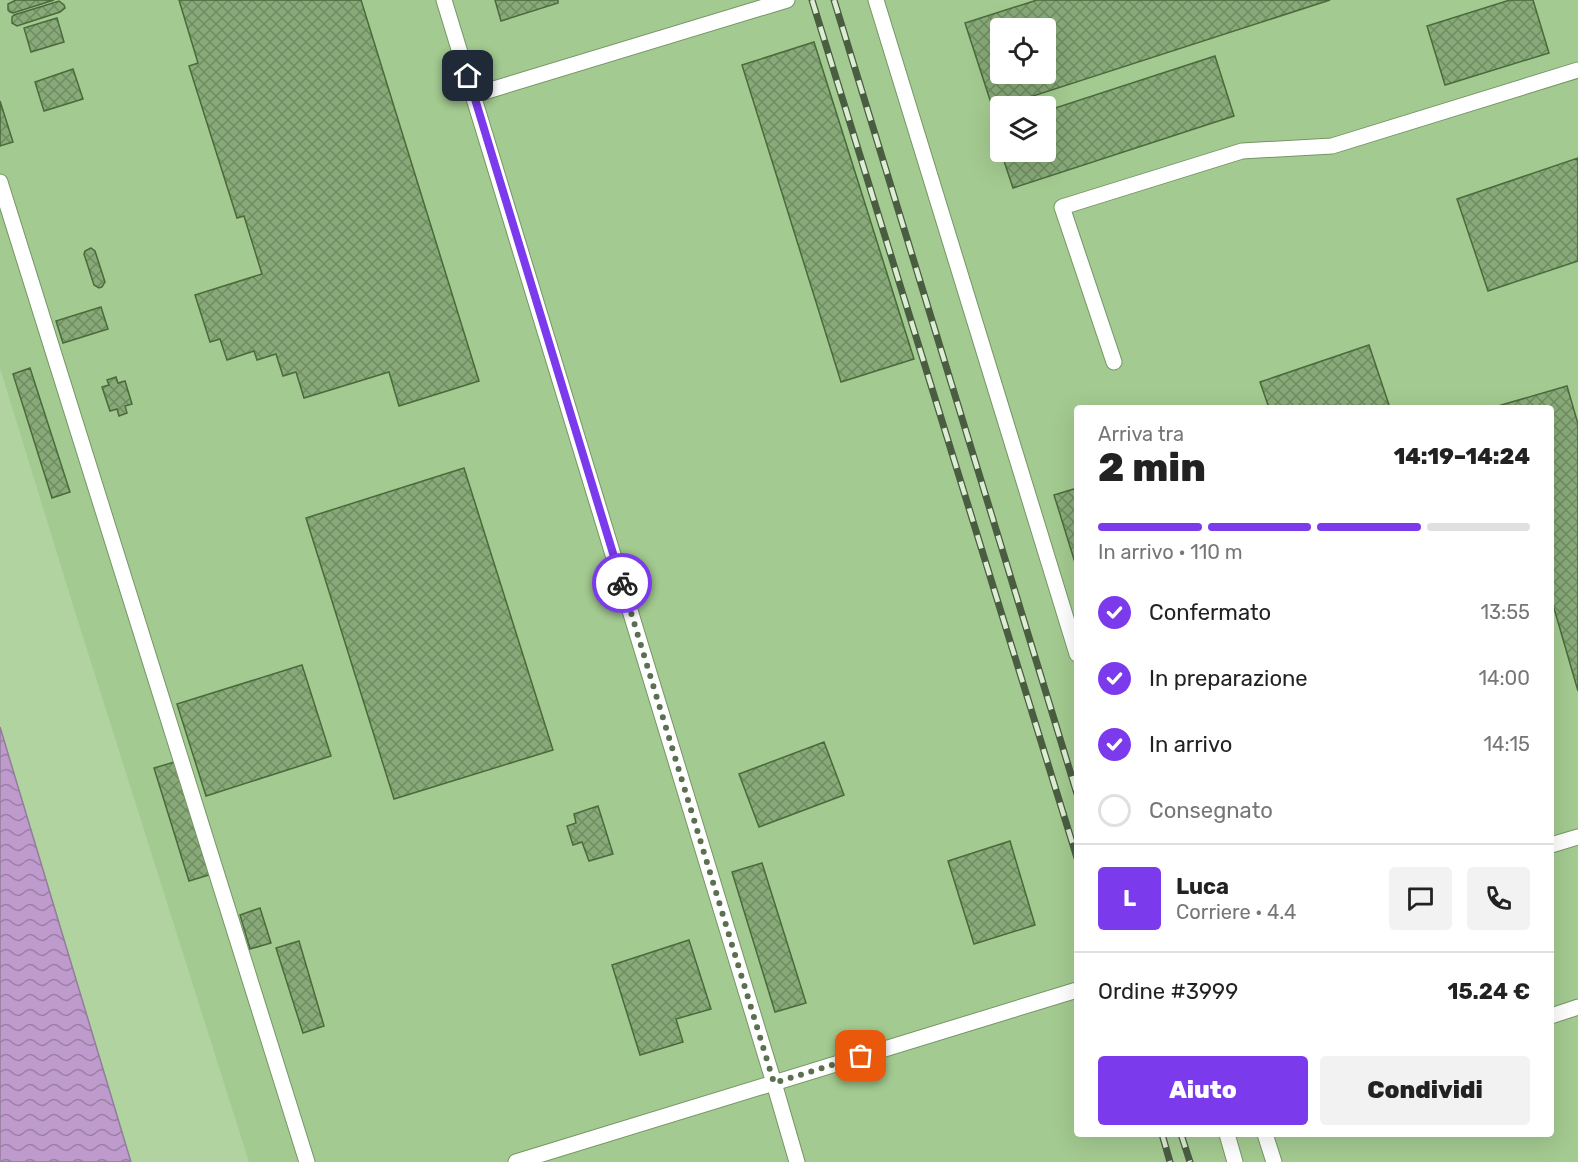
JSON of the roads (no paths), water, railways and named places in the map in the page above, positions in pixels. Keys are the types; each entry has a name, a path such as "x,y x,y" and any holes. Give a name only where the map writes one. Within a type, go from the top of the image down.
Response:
{"lane":[{"path":"444,0 797,1162"},
{"path":"474,95 787,0"},
{"path":"876,0 1074,644"},
{"path":"1114,362 1062,207 1242,151 1332,146 1578,70"},
{"path":"0,182 307,1162"},
{"path":"1554,844 1578,837"},
{"path":"516,1162 1074,991"},
{"path":"1554,1015 1578,1008"},
{"path":"1228,1137 1235,1162"},
{"path":"1266,1137 1274,1162"}],"water":[{"path":"0,727 131,1162 0,1162"}],"railway":[{"path":"812,0 1074,848"},
{"path":"834,0 1074,784"},
{"path":"1163,1137 1170,1162"},
{"path":"1182,1137 1190,1162"}]}
